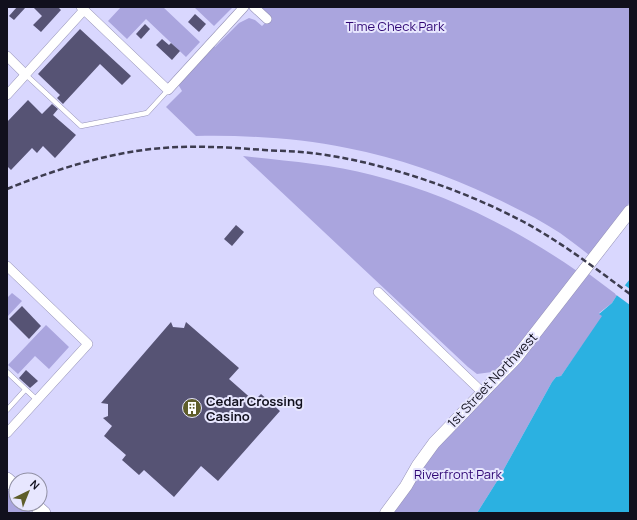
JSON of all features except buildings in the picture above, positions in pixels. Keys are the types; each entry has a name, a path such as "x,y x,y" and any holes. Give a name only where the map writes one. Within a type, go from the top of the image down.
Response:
{"street":[{"path":"7,95 82,8 168,90 244,7"},
{"path":"254,7 267,19"},
{"path":"7,56 26,74"},
{"name":"1st Street Northwest","path":"386,513 406,486 418,465 434,443 516,358 630,211"},
{"path":"7,266 88,344 7,433"},
{"path":"378,292 482,392"}],"lane":[{"path":"26,74 81,126 147,113 168,90"},
{"path":"7,372 37,400"},
{"path":"7,410 26,390"}],"green space":[{"path":"121,7 163,7 200,42 186,57 146,19 127,39 108,21"},
{"path":"194,7 233,7 214,26"},
{"name":"Time Check Park","path":"261,7 630,7 630,202 589,255 544,223 493,197 458,181 403,162 366,152 310,142 234,136 196,136 166,107 182,91 179,86 180,82 213,46 215,47 239,23 249,18 255,20 262,26 271,17"},
{"path":"243,156 308,163 356,171 427,192 453,202 504,226 529,240 577,271 532,330 499,367 492,372 477,374"},
{"name":"Riverfront Park","path":"589,274 617,295 612,303 599,313 603,316 561,376 556,377 552,382 499,478 477,513 386,513 433,445 555,308"},
{"path":"12,293 22,301 7,317 7,298"},
{"path":"46,325 69,347 49,369 35,356 18,374 8,365"},
{"path":"7,489 8,512 32,513 7,513"}],"water":[{"path":"630,279 630,513 477,513 499,478 552,382 556,377 561,376 602,316 599,314 612,303"}],"pier":[{"path":"623,284 630,289 630,305 615,294"}],"railway":[{"path":"7,189 78,164 114,155 151,149 179,147 222,147 311,153 337,157 364,162 420,178 498,209 522,221 578,256 630,294"}],"place":[{"name":"Cedar Crossing Casino","path":"192,408"}]}
